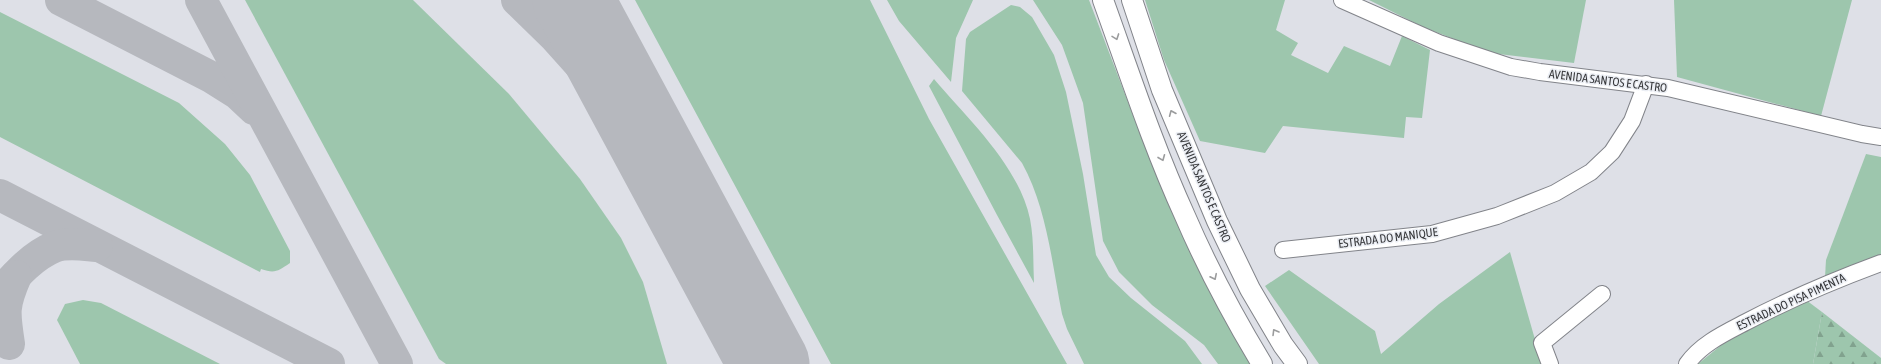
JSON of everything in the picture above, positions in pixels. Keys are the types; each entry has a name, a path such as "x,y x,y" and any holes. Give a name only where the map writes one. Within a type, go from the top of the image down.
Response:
{"main road":[{"path":"1103,0 1143,112 1184,216 1231,312 1262,364"},
{"name":"AVENIDA SANTOS E CASTRO","path":"1132,0 1162,90 1217,221 1250,290 1283,346 1297,364"}],"street":[{"name":"AVENIDA SANTOS E CASTRO","path":"1342,0 1439,43 1511,66 1540,72 1646,84 1675,89 1862,134 1880,135"},
{"name":"ESTRADA DO MANIQUE","path":"1283,250 1432,234 1497,216 1555,193 1591,172 1612,152 1632,121 1646,84"},
{"name":"ESTRADA DO PISA PIMENTA","path":"1687,364 1694,354 1724,334 1776,306 1881,263"},
{"path":"1550,364 1542,343 1602,294"}],"green space":[{"path":"245,0 413,0 509,94 580,179 621,238 643,282 667,364 446,364 439,359"},
{"path":"635,0 870,0 929,119 1067,364 831,364"},
{"path":"887,0 973,0 956,38 951,82 899,21"},
{"path":"1033,0 1089,0 1141,136 1192,241 1260,364 1218,364 1204,345 1152,305 1119,272 1103,241 1083,103 1062,45"},
{"path":"1145,0 1285,0 1276,30 1298,43 1291,55 1328,73 1344,46 1390,66 1402,36 1430,50 1422,118 1406,117 1404,138 1283,126 1265,153 1200,141 1164,60"},
{"path":"1369,0 1586,0 1574,63 1490,53 1423,27"},
{"path":"1674,0 1852,0 1821,116 1677,77"},
{"path":"1011,5 1020,7 1032,17 1054,55 1066,92 1083,174 1096,255 1109,277 1131,298 1185,341 1202,364 1084,364 1067,329 1062,314 1048,237 1043,217 1030,180 1022,163 962,91 966,39 970,32"},
{"path":"0,12 179,103 225,144 250,175 290,251 290,263 276,271 261,269 260,272 0,137"},
{"path":"934,79 991,144 1015,180 1024,199 1030,219 1033,243 1034,283 929,86"},
{"path":"1866,154 1881,157 1881,255 1841,273 1825,277 1826,260"},
{"path":"1510,252 1542,364 1319,364 1265,286 1289,270 1375,331 1381,354 1439,304"},
{"path":"83,300 101,303 220,364 80,364 57,320 65,304"},
{"path":"1806,300 1822,312 1813,364 1698,364 1736,333"},
{"path":"1822,312 1881,358 1881,364 1813,364"}],"taxiway":[{"path":"61,0 211,77 238,94 254,109"},
{"path":"201,0 397,364"},
{"path":"517,0 555,37 607,95 674,187"},
{"path":"0,195 329,364"},
{"path":"0,293 31,261 54,247 59,245 75,244 97,246"},
{"path":"9,344 6,324 6,309 16,276"}],"runway":[{"path":"573,0 769,364"}]}
